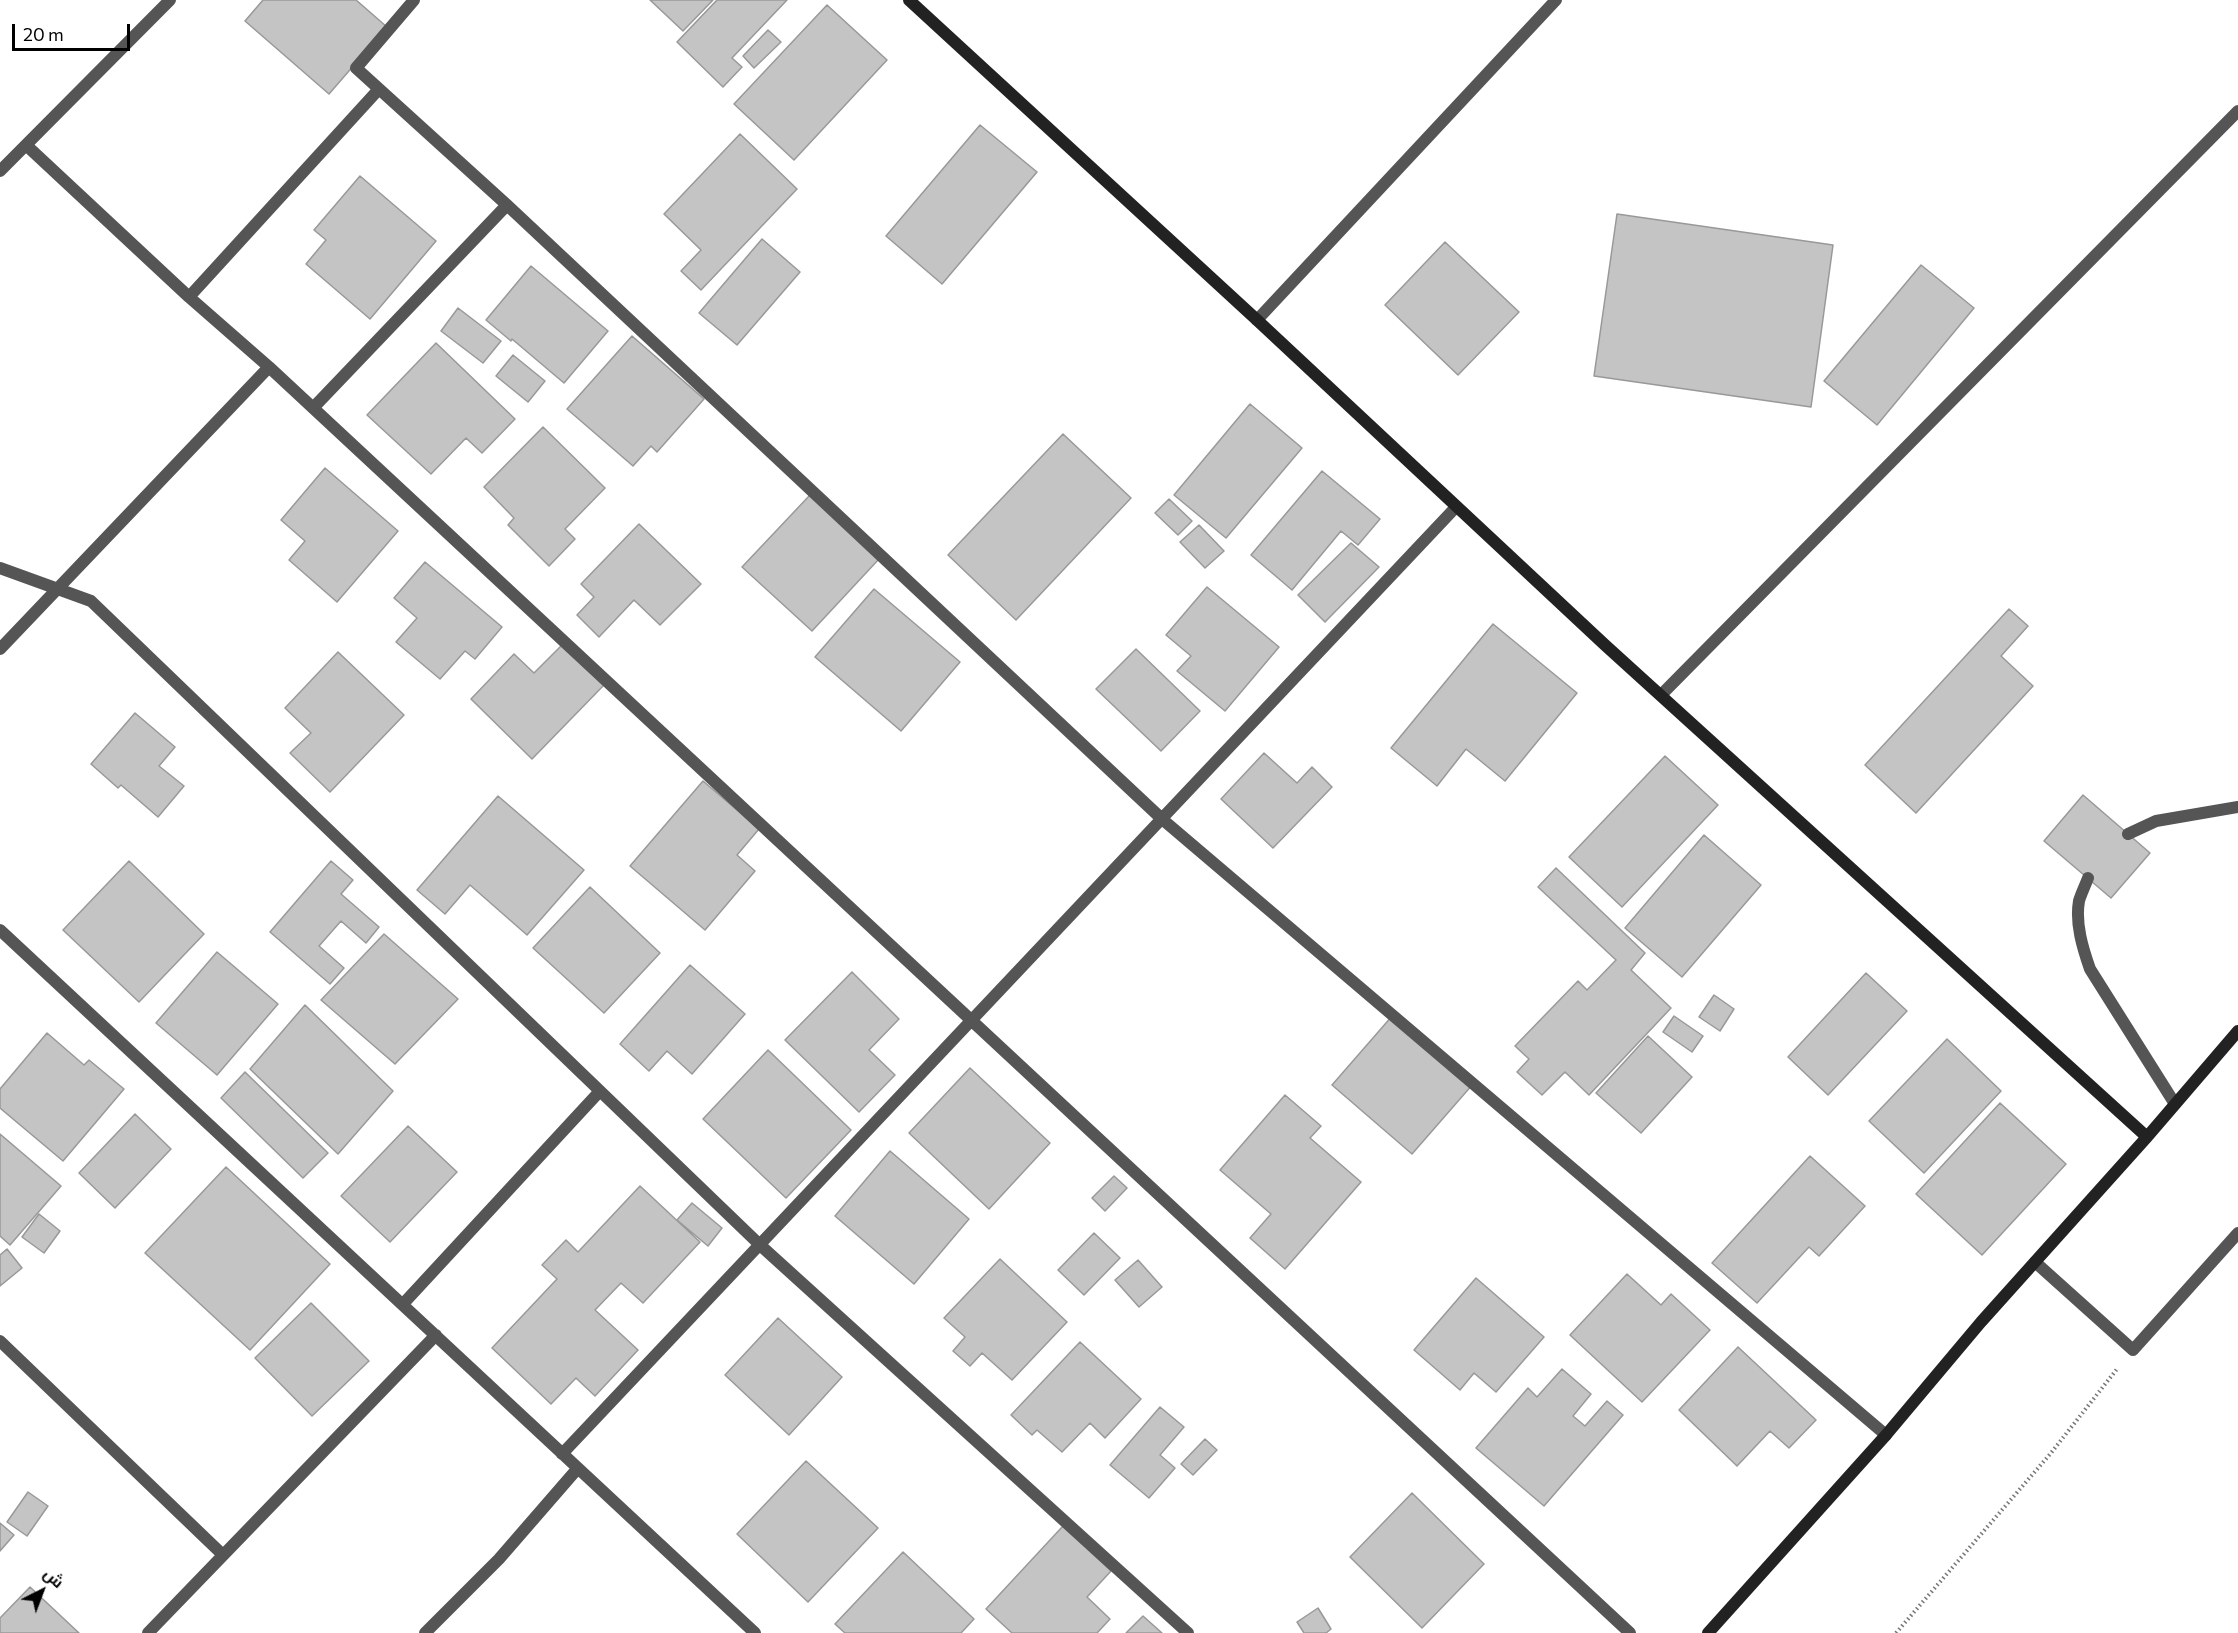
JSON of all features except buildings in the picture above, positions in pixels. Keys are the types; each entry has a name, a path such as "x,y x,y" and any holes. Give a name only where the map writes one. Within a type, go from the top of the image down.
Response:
{"street":[{"path":"0,171 170,0"},
{"path":"414,0 356,68 507,205 1162,819 1886,1435"},
{"path":"909,0 1257,320 1456,507 2147,1137"},
{"path":"1257,320 1556,0"},
{"path":"189,297 379,89"},
{"path":"1661,695 2238,111"},
{"path":"26,145 189,297 269,367 1630,1633"},
{"path":"313,408 507,205"},
{"path":"0,649 269,367"},
{"path":"562,1454 1456,507"},
{"path":"0,568 92,601 760,1245 1188,1633"},
{"path":"2128,834 2156,821 2238,807"},
{"path":"2088,878 2079,901 2079,921 2090,969 2175,1104"},
{"path":"0,930 755,1633"},
{"path":"1708,1633 1886,1435 1981,1322 2147,1137 2238,1031"},
{"path":"403,1304 600,1091"},
{"path":"2035,1262 2133,1350 2238,1233"},
{"path":"148,1633 436,1335"},
{"path":"0,1341 223,1555"},
{"path":"425,1633 499,1559 578,1467"}],"path":[{"path":"1896,1633 2051,1453 2133,1350"}]}
